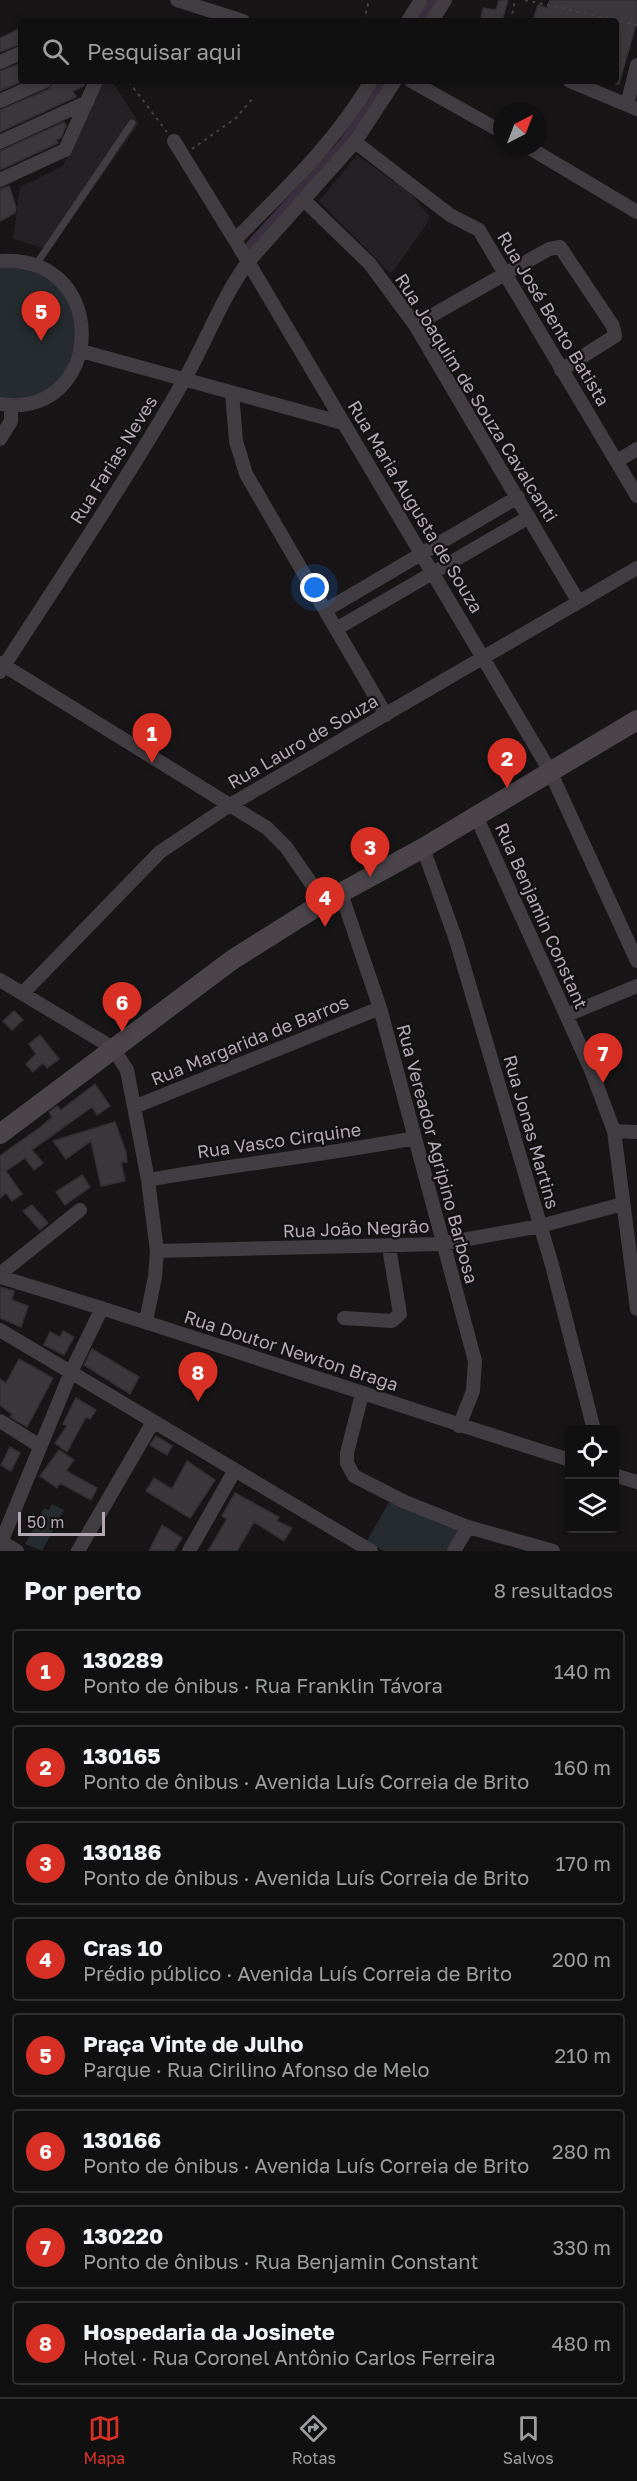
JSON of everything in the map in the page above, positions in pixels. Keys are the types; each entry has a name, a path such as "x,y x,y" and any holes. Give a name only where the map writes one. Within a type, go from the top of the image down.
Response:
{"main road":[{"path":"0,1134 232,960 333,898 423,848 637,721"}],"street":[{"path":"177,0 234,18"},
{"path":"410,18 421,0"},
{"path":"434,18 445,0"},
{"path":"0,62 18,54"},
{"path":"577,84 632,107 637,65"},
{"path":"0,101 38,84"},
{"path":"0,180 65,150 95,84"},
{"path":"235,240 328,145 369,84"},
{"name":"Rua Farias Neves","path":"1,667 67,571 184,380 218,310 248,262 355,142 393,84"},
{"path":"416,84 493,127"},
{"path":"0,142 87,102"},
{"path":"174,141 248,262"},
{"name":"Rua José Bento Batista","path":"355,142 450,215 479,230 637,496"},
{"path":"543,156 637,212"},
{"name":"Rua Joaquim de Souza Cavalcanti","path":"304,200 370,264 415,325 578,601"},
{"path":"415,325 549,249 560,247 613,326 615,336 561,370"},
{"path":"0,261 15,261 48,271 67,287 78,307 83,330 81,351 73,372 56,390 34,402 6,405 11,421 0,440"},
{"name":"Rua Maria Augusta de Souza","path":"248,262 550,771 637,962"},
{"path":"81,351 343,423"},
{"path":"232,393 236,441 246,474 386,715"},
{"path":"617,461 637,449"},
{"path":"326,610 518,497"},
{"path":"336,629 529,517"},
{"name":"Rua Lauro de Souza","path":"23,993 160,852 230,805 485,658 637,567"},
{"name":"Rua Vereador Agripino Barbosa","path":"1,667 230,805 278,837 333,898 380,1008 441,1244 475,1361 473,1391 459,1426"},
{"name":"Rua Benjamin Constant","path":"476,816 567,1016 614,1131 637,1309"},
{"name":"Rua Jonas Martins","path":"423,848 459,950 552,1265 593,1425"},
{"path":"0,980 113,1048 127,1070 148,1180 157,1251 155,1277 146,1321"},
{"path":"567,1016 637,986"},
{"name":"Rua Margarida de Barros","path":"134,1107 380,1008"},
{"path":"614,1131 637,1131"},
{"name":"Rua Vasco Cirquine","path":"148,1180 236,1164 337,1153 415,1138"},
{"name":"Rua João Negrão","path":"157,1251 441,1244 540,1226 623,1204"},
{"path":"0,1276 80,1210"},
{"path":"344,1318 392,1321 400,1314 389,1247"},
{"name":"Rua Doutor Newton Braga","path":"0,1276 146,1321 565,1459"},
{"path":"17,1551 0,1543 70,1372 102,1308"},
{"path":"0,1330 371,1551"},
{"path":"362,1394 347,1453 349,1471 405,1502 468,1527 553,1551"},
{"path":"0,1421 40,1446"},
{"path":"78,1551 153,1422"},
{"path":"192,1550 235,1470"},
{"path":"619,1476 637,1482"},
{"path":"454,1551 468,1527"}],"lane":[{"path":"35,266 132,123"}],"path":[{"path":"365,18 369,0"},
{"path":"512,18 515,0"},
{"path":"525,0 606,18"},
{"path":"619,21 637,25"},
{"path":"131,84 174,141"},
{"path":"183,155 236,118 254,98"}],"shaded area":[{"path":"99,84 114,84 139,123 50,250 13,239 20,187 63,166"},
{"path":"357,155 393,181 402,182 429,216 428,222 391,274 319,201"},
{"path":"0,261 15,261 70,291 81,351 56,390 0,404"},
{"path":"389,1502 463,1529 450,1551 383,1551 367,1541"},
{"path":"52,1504 64,1510 42,1551 25,1544 44,1508 49,1510"}],"building":[{"path":"499,0 508,0 503,18 481,18 483,8 496,10"},
{"path":"550,0 637,0 637,21 619,84 619,18 534,18 538,5 547,8"},
{"path":"18,29 18,45 0,52 0,38"},
{"path":"18,64 18,83 0,91 0,71"},
{"path":"52,84 85,84 73,91 76,97 0,132 0,110 49,89"},
{"path":"64,122 66,126 61,138 56,140 58,143 0,170 0,151"},
{"path":"9,186 16,207 15,213 0,221 0,189"},
{"path":"14,1011 23,1020 12,1030 3,1021"},
{"path":"40,1035 59,1059 47,1068 43,1063 33,1072 26,1064 36,1054 29,1044"},
{"path":"95,1084 110,1106 97,1115 92,1107 32,1150 43,1163 34,1170 25,1158 6,1171 22,1194 12,1201 6,1193 0,1198 0,1156 42,1126 52,1117 49,1112 57,1106 61,1110"},
{"path":"115,1122 126,1152 127,1162 121,1162 125,1181 101,1186 91,1141 66,1159 53,1141"},
{"path":"82,1175 90,1187 65,1205 56,1192"},
{"path":"32,1205 48,1223 40,1230 23,1211"},
{"path":"0,1287 14,1291 12,1300 28,1306 21,1327 0,1318"},
{"path":"63,1331 74,1337 64,1355 44,1345 50,1332 60,1337"},
{"path":"92,1349 139,1377 130,1394 84,1365"},
{"path":"19,1359 53,1378 27,1427 10,1417 12,1414 0,1405 0,1379 6,1383"},
{"path":"76,1398 96,1410 90,1419 86,1417 67,1452 55,1443 67,1426 63,1424"},
{"path":"156,1436 172,1446 167,1455 150,1445"},
{"path":"10,1447 20,1453 11,1471 1,1465"},
{"path":"59,1450 74,1460 66,1471 97,1488 91,1500 60,1483 57,1488 40,1476"},
{"path":"187,1461 215,1480 190,1518 146,1491 154,1478 172,1489"},
{"path":"235,1493 279,1517 277,1521 292,1528 284,1541 254,1522 237,1551 208,1551 227,1519 222,1516"},
{"path":"162,1525 182,1538 174,1551 149,1551"}],"waterway":[{"path":"425,18 436,0"},
{"path":"252,245 345,143 383,84"}],"place":[{"name":"Praça Vinte de Julho","path":"41,341"},
{"name":"130289","path":"152,763"},
{"name":"130165","path":"507,788"},
{"name":"130186","path":"370,877"},
{"name":"Cras 10","path":"325,927"},
{"name":"130166","path":"122,1032"},
{"name":"130220","path":"603,1083"},
{"name":"Hospedaria da Josinete","path":"198,1402"}]}
